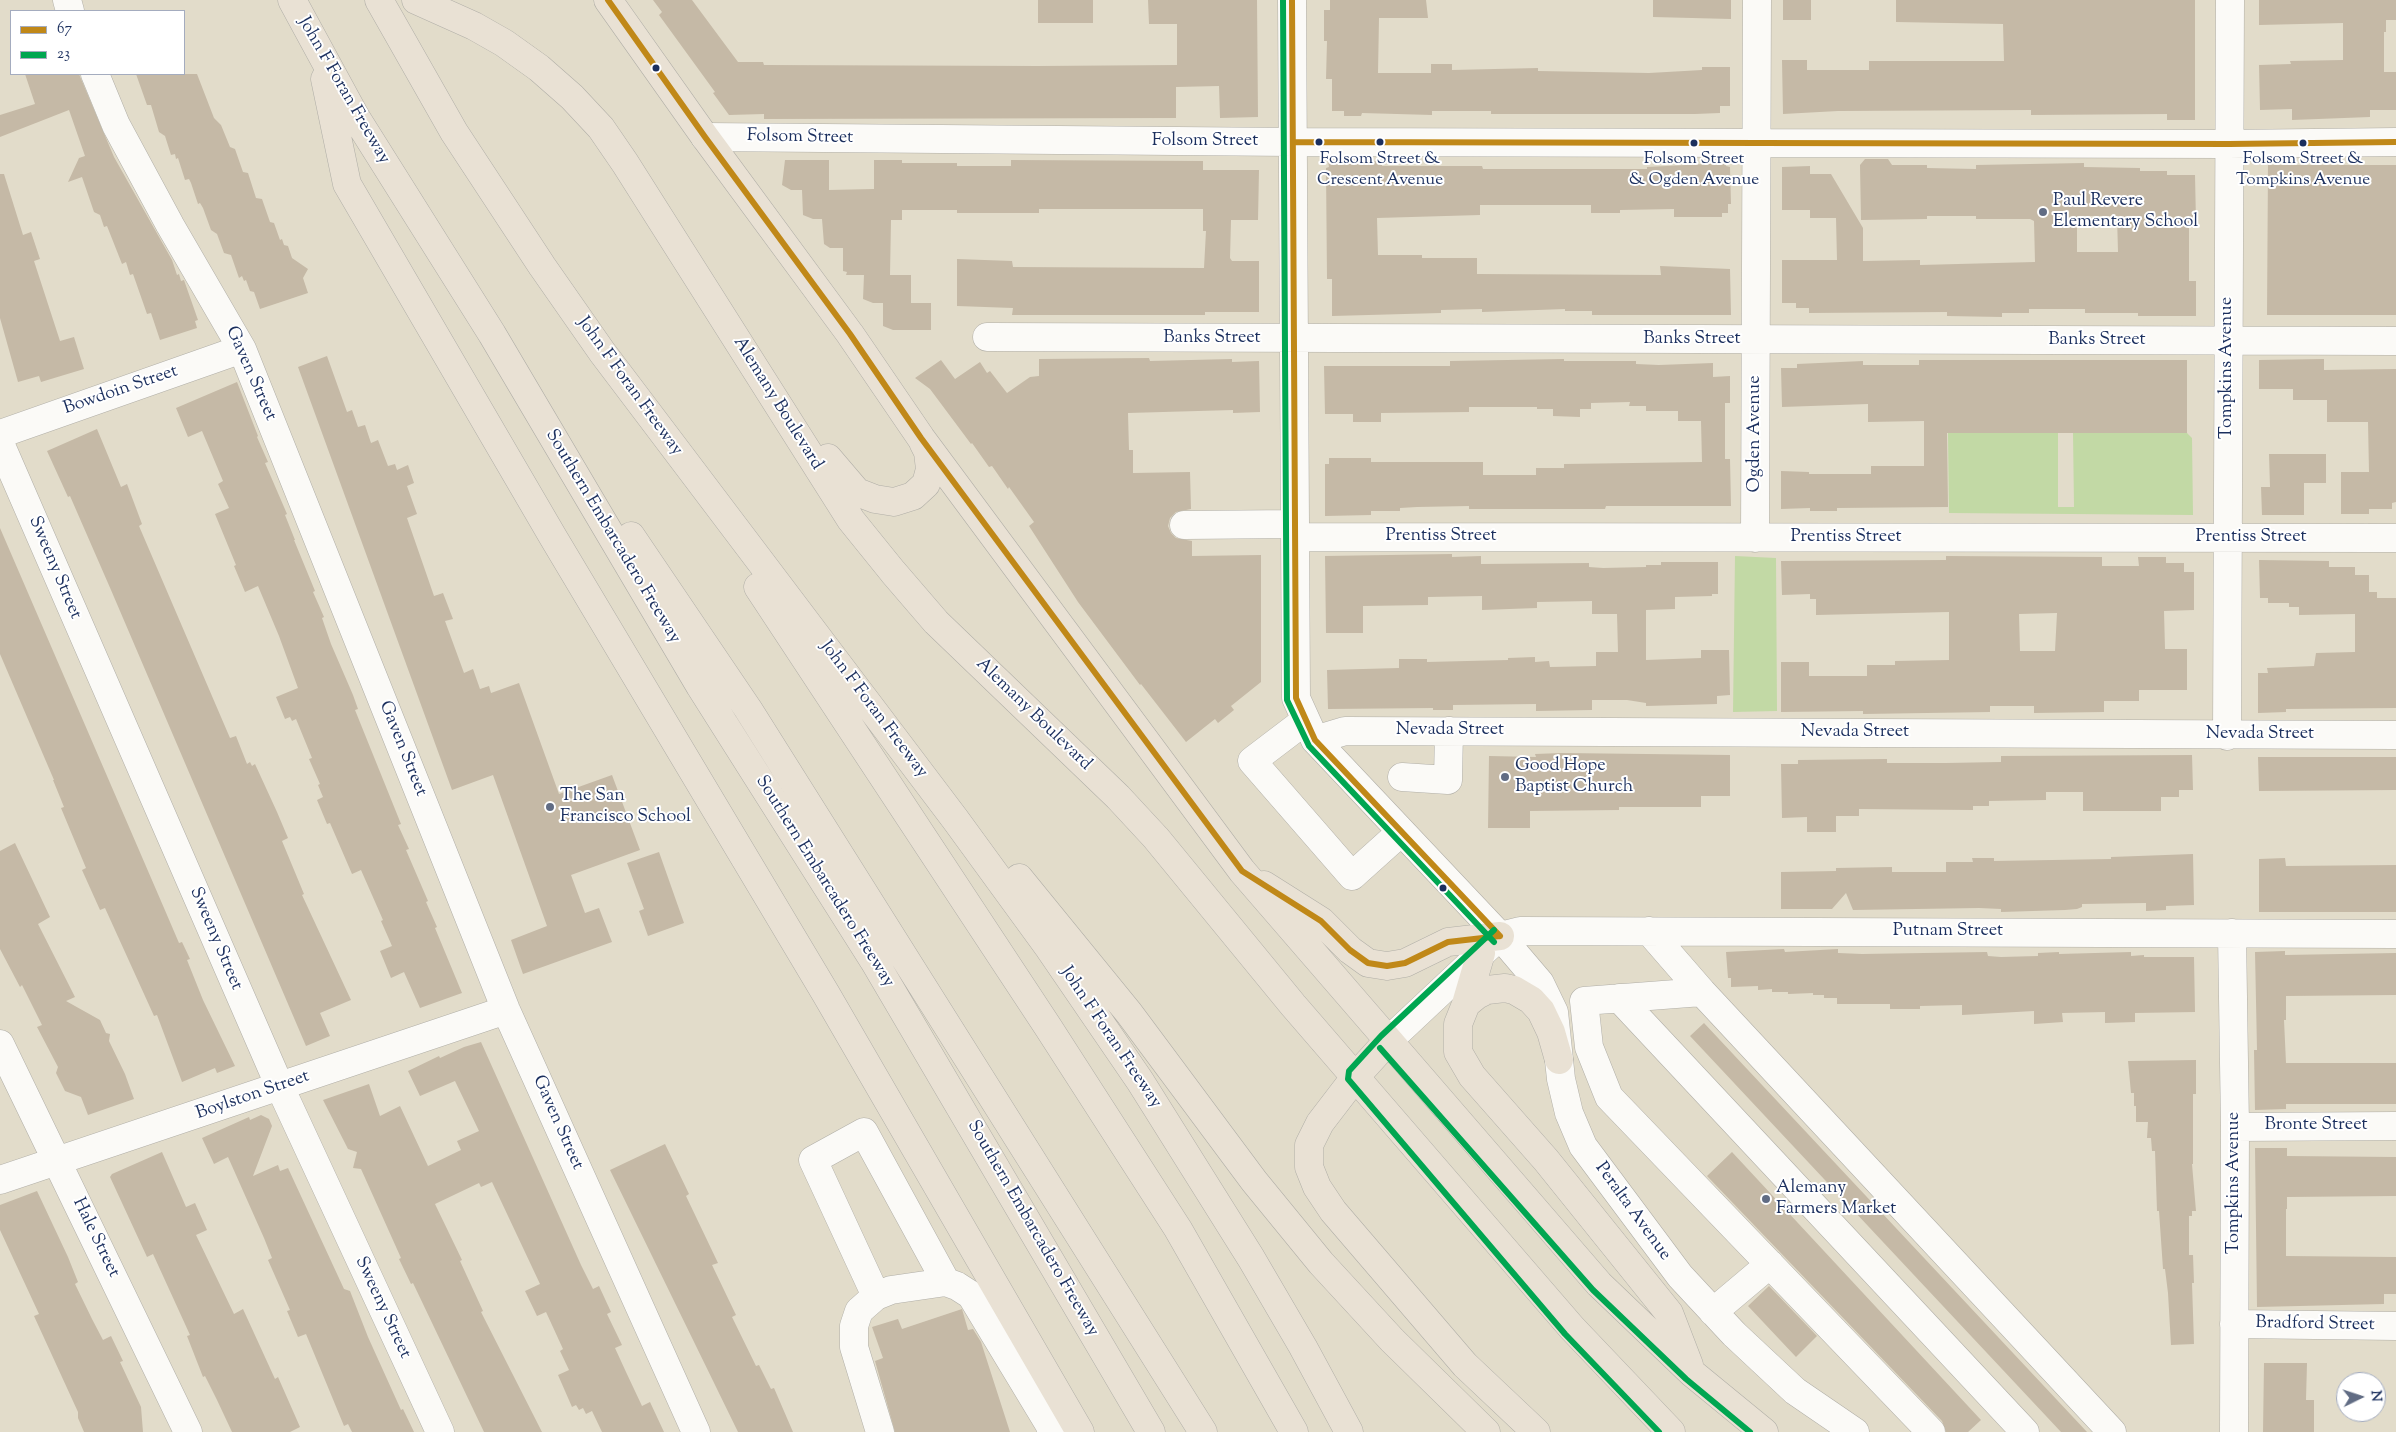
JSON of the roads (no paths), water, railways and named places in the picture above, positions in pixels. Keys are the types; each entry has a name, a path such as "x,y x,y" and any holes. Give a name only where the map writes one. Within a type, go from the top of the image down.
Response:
{"main road":[{"name":"John F Foran Freeway","path":"292,0 319,51 408,204 492,334"},
{"name":"John F Foran Freeway","path":"379,0 454,132 522,236 602,352 960,826 1044,941 1140,1081 1264,1281 1349,1432"},
{"name":"Alemany Boulevard","path":"416,0 474,26 504,43 539,68 572,97 606,135 851,520 893,572 936,622 1118,797 1156,838 1293,1005 1572,1328 1671,1432"},
{"path":"608,0 705,137 850,334 922,438 1242,871 1387,1042 1599,1284 1692,1373 1764,1432"},
{"path":"319,51 348,184 548,529 826,994 1080,1432"},
{"path":"492,334 729,680 1204,1432"},
{"name":"Southern Embarcadero Freeway","path":"492,334 690,670 874,961 1151,1432"},
{"path":"602,352 1121,1139 1178,1229 1294,1432"},
{"path":"765,385 858,492 875,500 894,502 913,496 926,484 930,469 928,452 922,438"},
{"path":"795,608 1097,972 1286,1221 1357,1303 1486,1432"},
{"path":"1242,871 1321,921 1368,963 1387,966 1405,963 1448,942 1490,944 1458,1024 1458,1052 1472,1076 1546,1160 1669,1314 1692,1373"},
{"path":"1466,1004 1477,995 1488,990 1505,988 1514,990 1531,1000 1542,1011 1551,1032 1559,1060"},
{"path":"1387,1042 1356,1076 1320,1123 1309,1145 1309,1167 1316,1187 1333,1211 1465,1365 1536,1432"}],"street":[{"name":"Peralta Avenue","path":"1292,0 1296,698 1310,730 1402,832 1490,944 1540,982 1554,1012 1561,1078 1569,1113 1583,1146 1680,1276 1713,1312 1795,1391 1855,1432"},
{"name":"Ogden Avenue","path":"1755,538 1757,0"},
{"name":"Tompkins Avenue","path":"2227,736 2230,0"},
{"name":"Gaven Street","path":"95,75 116,125 170,225 242,349 506,1010 696,1432"},
{"name":"Folsom Street","path":"705,137 1293,142 2229,144 2396,142"},
{"name":"Banks Street","path":"987,337 2396,341"},
{"name":"Bowdoin Street","path":"0,434 242,349"},
{"name":"Sweeny Street","path":"0,443 280,1087 440,1432"},
{"name":"Prentiss Street","path":"1184,525 1295,531 1755,538 2396,538"},
{"name":"Nevada Street","path":"1310,730 2396,736"},
{"path":"1310,730 1252,761 1352,876 1402,832"},
{"path":"1402,777 1448,780 1449,731"},
{"name":"Putnam Street","path":"1490,944 1520,931 2396,934"},
{"path":"1649,931 1702,992 2112,1432"},
{"name":"Tompkins Avenue","path":"2232,933 2235,1126 2234,1432"},
{"path":"1387,1042 1490,944"},
{"path":"1702,992 1584,1000 1589,1047 1609,1097 1931,1432"},
{"path":"1619,998 2025,1432"},
{"name":"Boylston Street","path":"0,1180 506,1010"},
{"name":"Hale Street","path":"0,1044 188,1432"},
{"name":"Bronte Street","path":"2235,1126 2396,1126"},
{"path":"876,1296 813,1160 864,1132 946,1282"},
{"path":"1713,1312 1770,1264"},
{"path":"880,1432 854,1347 854,1326 859,1311 876,1296 899,1288 946,1282 958,1286 971,1295 1052,1432"},
{"name":"Bradford Street","path":"2234,1324 2396,1326"}],"place":[{"name":"Folsom Street & Crescent Avenue","path":"1380,142"},
{"name":"Folsom Street & Ogden Avenue","path":"1694,143"},
{"name":"Folsom Street & Tompkins Avenue","path":"2303,143"},
{"name":"Paul Revere Elementary School","path":"2043,212"},
{"name":"Good Hope Baptist Church","path":"1505,777"},
{"name":"The San Francisco School","path":"550,807"},
{"name":"Alemany Farmers Market","path":"1766,1199"}]}
